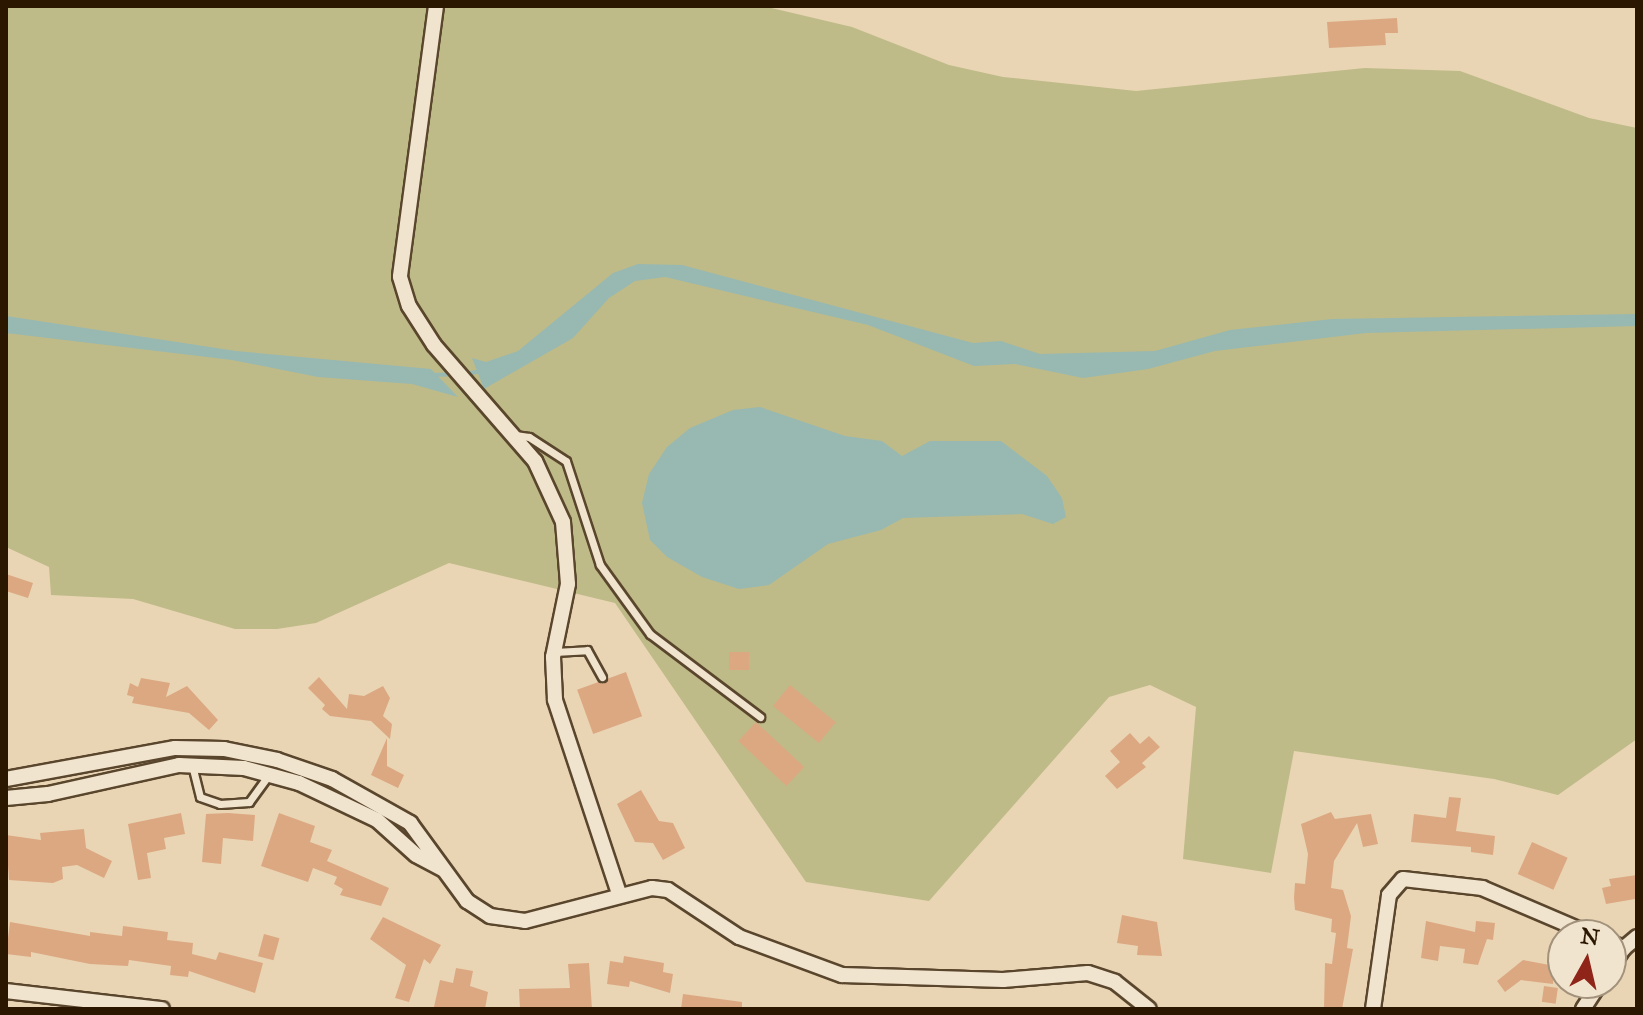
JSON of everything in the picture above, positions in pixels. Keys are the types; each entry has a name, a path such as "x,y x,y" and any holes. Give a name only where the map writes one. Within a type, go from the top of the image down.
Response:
{"street":[{"path":"436,6 400,277 409,306 458,376 535,461 563,522 568,584 554,652 555,700 620,896"},
{"path":"6,779 175,748 224,749 277,760 332,779 432,847 443,870 478,911 503,920 525,921 594,907 620,896 668,890 739,937 842,975 1003,980 1065,971 1088,973 1115,982 1149,1009"},
{"path":"6,798 192,765 270,773 381,814"},
{"path":"1373,1009 1389,895 1403,879 1482,888 1555,919"},
{"path":"6,991 162,1009"}],"lane":[{"path":"513,434 529,437 566,461 600,565 650,634 760,717"},
{"path":"554,652 587,650 602,677"},
{"path":"192,765 194,788 200,797 220,804 249,802 259,795 270,773"}],"shaded area":[{"path":"6,6 763,6 852,27 949,65 1003,77 1136,91 1365,68 1460,71 1589,118 1637,128 1637,739 1558,795 1494,779 1294,751 1271,873 1183,859 1196,707 1150,685 1109,697 929,901 806,882 615,603 449,563 316,623 277,629 235,629 133,599 51,595 49,567 6,547"}],"water":[{"path":"638,264 682,265 973,343 1001,341 1040,354 1155,351 1230,330 1332,319 1637,314 1637,326 1366,333 1215,351 1148,369 1083,378 1015,364 974,366 868,325 665,277 635,281 609,298 573,338 484,389 472,358 486,362 518,351 613,273"},
{"path":"6,316 236,351 431,369 458,397 412,384 318,377 232,360 6,333"},
{"path":"760,407 845,436 882,441 902,456 930,441 1001,441 1047,476 1062,498 1066,517 1053,524 1022,514 903,518 881,530 828,544 769,585 739,589 702,577 667,557 650,540 642,503 649,474 667,447 690,428 733,410"}],"building":[{"path":"1397,18 1398,33 1385,33 1386,45 1329,48 1327,22"},
{"path":"6,574 33,583 28,598 6,591"},
{"path":"729,652 749,652 749,670 729,670"},
{"path":"626,672 642,716 593,734 577,690"},
{"path":"319,677 347,709 349,694 364,696 383,686 390,698 383,716 392,724 390,739 371,721 330,716 322,709 325,705 308,688"},
{"path":"141,678 170,683 166,697 187,686 218,720 209,730 189,713 132,703 134,697 127,695 130,683 138,687"},
{"path":"790,685 836,722 819,743 773,706"},
{"path":"756,722 804,767 787,786 738,741"},
{"path":"1130,733 1140,744 1149,736 1160,747 1142,763 1146,767 1117,789 1105,776 1120,762 1110,751"},
{"path":"387,738 387,766 404,775 398,788 371,775"},
{"path":"641,790 659,821 673,823 685,848 663,860 653,843 635,842 617,804"},
{"path":"1449,797 1461,798 1456,831 1495,836 1493,855 1471,852 1471,847 1411,842 1414,814 1446,818"},
{"path":"1331,812 1335,819 1371,814 1378,844 1363,847 1357,823 1334,861 1331,888 1343,890 1351,916 1347,948 1353,949 1342,1009 1324,1009 1325,963 1332,964 1336,933 1331,932 1332,919 1295,910 1294,898 1295,883 1305,884 1308,854 1301,824"},
{"path":"181,813 185,834 164,838 166,849 147,853 151,878 138,880 128,824"},
{"path":"279,813 315,826 310,842 332,850 327,861 389,888 381,906 340,895 343,889 334,884 337,877 313,868 308,882 261,866"},
{"path":"206,814 255,815 253,841 223,838 221,864 202,862"},
{"path":"84,829 86,848 112,861 104,878 77,865 62,867 63,879 53,883 9,880 6,835 41,840 40,833"},
{"path":"1532,842 1568,858 1553,890 1518,874"},
{"path":"1637,875 1635,899 1606,904 1602,888 1611,886 1609,879"},
{"path":"1122,915 1157,922 1162,956 1137,955 1138,946 1117,943"},
{"path":"383,917 441,945 430,964 424,959 409,1002 395,998 406,965 370,939"},
{"path":"1426,921 1475,932 1476,921 1495,923 1493,940 1487,939 1478,965 1463,963 1465,949 1440,946 1438,961 1421,958"},
{"path":"10,922 90,936 90,932 122,936 123,926 168,932 167,940 193,943 192,954 216,960 219,952 263,963 255,993 189,971 188,977 170,975 171,966 129,960 128,966 90,964 31,952 31,957 6,954"},
{"path":"264,934 279,938 274,960 258,956"},
{"path":"624,956 664,963 663,972 673,974 670,993 630,981 629,987 607,984 610,961 623,963"},
{"path":"1523,960 1547,964 1547,983 1521,980 1505,992 1497,981"},
{"path":"589,963 592,1009 520,1009 519,989 570,988 568,964"},
{"path":"456,968 473,971 470,986 488,992 485,1009 434,1007 440,980 453,983"},
{"path":"1544,986 1547,986 1547,999 1556,999 1556,1004 1542,1002"},
{"path":"683,994 742,1002 742,1009 681,1009"}],"waterway":[{"path":"464,374 483,371"},
{"path":"432,375 455,374"}]}
